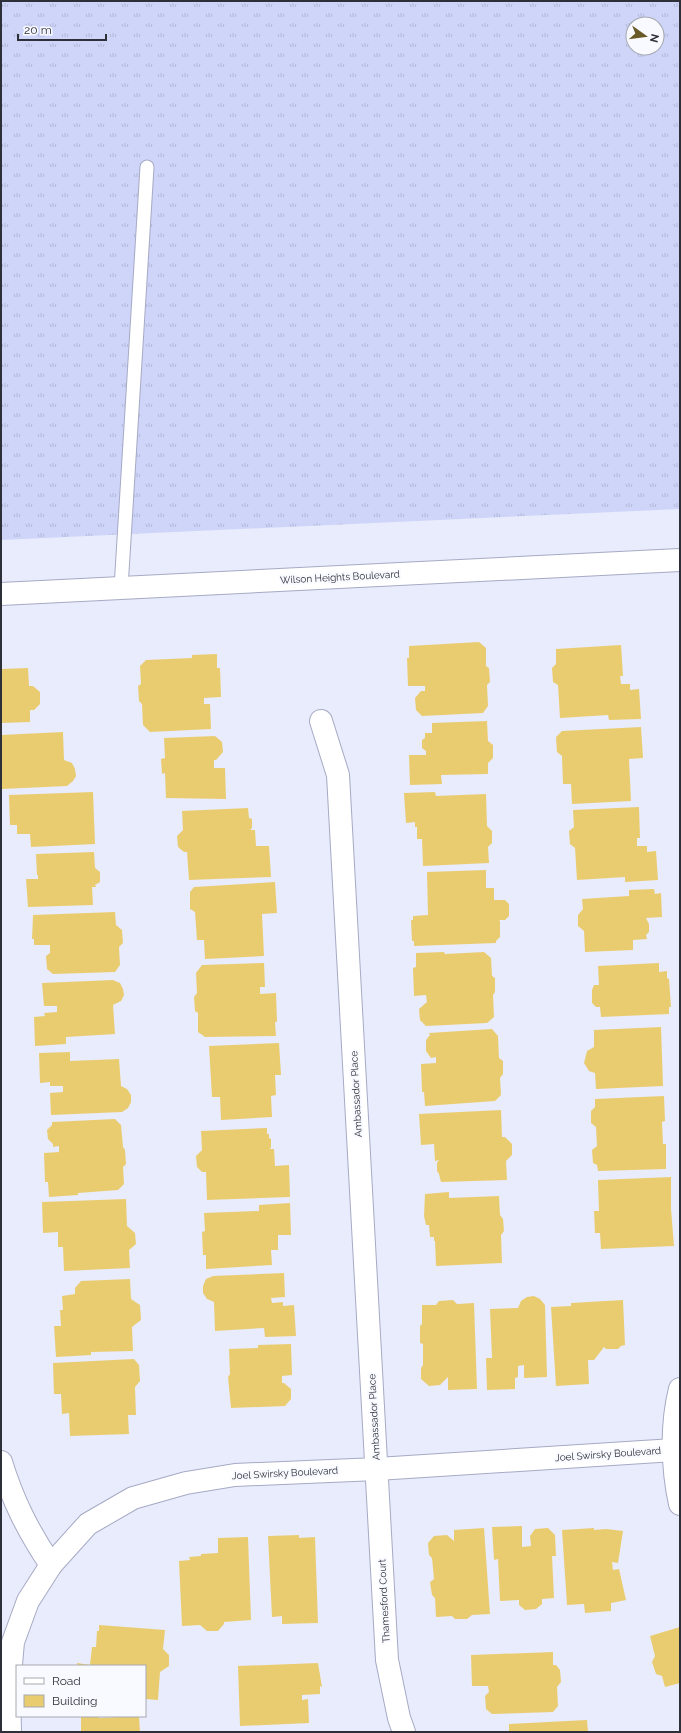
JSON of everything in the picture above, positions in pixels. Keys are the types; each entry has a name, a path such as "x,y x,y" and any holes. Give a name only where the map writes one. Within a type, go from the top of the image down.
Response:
{"street":[{"name":"Wilson Heights Boulevard","path":"1,594 680,560"},
{"name":"Ambassador Place","path":"321,721 338,775 377,1469"},
{"name":"Joel Swirsky Boulevard","path":"680,1389 675,1416 674,1450 680,1504"},
{"name":"Joel Swirsky Boulevard","path":"10,1732 10,1687 13,1642 28,1601 51,1565 88,1524 133,1498 186,1483 235,1475 377,1469 674,1450"},
{"path":"1,1462 9,1488 27,1527 51,1565"},
{"name":"Thamesford Court","path":"377,1469 387,1660 399,1718 404,1732"}],"lane":[{"path":"121,588 147,168"}],"green space":[{"path":"1,1 680,1 680,509 1,540"}],"building":[{"path":"479,642 486,648 486,666 489,668 490,682 487,685 488,706 483,713 422,716 416,710 415,698 421,691 425,691 425,686 408,686 407,658 409,658 409,646"},
{"path":"621,645 623,676 620,676 621,684 630,684 630,690 639,689 641,719 609,720 608,715 560,718 558,685 553,682 552,668 556,664 556,649"},
{"path":"217,654 217,668 220,668 221,697 204,698 204,704 210,704 211,729 150,732 143,725 142,704 139,701 138,686 141,684 140,666 146,660 192,658 192,655"},
{"path":"28,668 29,686 33,686 40,692 40,704 34,710 30,710 30,722 1,723 1,669"},
{"path":"487,721 488,741 493,745 493,758 488,763 488,774 441,775 442,784 410,785 409,755 426,755 426,751 422,748 422,740 425,738 425,733 432,733 432,723"},
{"path":"641,727 643,758 629,759 631,801 572,804 571,784 563,784 562,756 557,752 556,737 562,731"},
{"path":"63,732 64,760 72,763 75,769 76,776 73,781 67,786 1,789 1,735"},
{"path":"215,736 222,742 223,752 216,760 214,760 214,768 225,768 226,799 166,798 165,773 162,774 161,759 165,758 164,738"},
{"path":"93,792 95,844 31,847 30,834 17,834 17,825 10,825 9,795"},
{"path":"435,792 436,796 486,794 487,826 492,831 492,843 488,847 489,863 423,866 422,839 417,839 417,827 415,827 415,822 406,823 404,793"},
{"path":"639,807 640,838 637,838 637,846 647,846 647,852 656,851 658,880 625,882 625,877 577,880 575,848 570,844 569,831 574,827 573,810"},
{"path":"248,808 249,818 252,819 252,828 250,830 255,830 256,846 269,846 271,877 189,880 187,852 184,852 178,847 177,836 183,830 182,811"},
{"path":"94,852 95,868 100,872 100,882 95,885 96,887 92,887 93,905 28,907 26,879 38,879 36,854"},
{"path":"486,870 486,888 494,888 494,900 505,900 509,904 509,916 505,920 499,920 500,937 496,943 414,946 414,941 412,941 411,920 413,920 413,916 428,915 427,872"},
{"path":"275,882 277,913 262,914 264,956 205,959 204,940 197,940 195,912 190,909 190,892 194,887"},
{"path":"654,889 655,894 661,893 662,917 646,918 649,924 649,932 646,935 647,939 633,940 633,950 585,952 584,931 578,926 578,915 583,909 582,899 629,896 629,890"},
{"path":"115,912 116,925 122,930 123,943 119,947 120,965 115,972 53,974 47,969 46,956 50,953 50,945 34,945 34,939 32,939 33,915"},
{"path":"444,952 445,954 484,952 491,958 492,976 495,978 495,992 493,995 494,1017 487,1023 426,1026 420,1020 419,1009 427,1002 426,995 414,996 413,968 416,967 416,953"},
{"path":"264,963 265,987 260,987 260,994 276,993 276,1036 205,1037 198,1032 198,1013 195,1011 194,997 197,993 196,973 202,965"},
{"path":"659,963 659,972 667,971 667,978 669,979 671,1007 669,1007 669,1014 601,1017 600,1007 596,1007 592,1003 592,990 594,985 599,985 598,966"},
{"path":"113,980 120,983 124,995 121,1001 113,1005 115,1034 66,1037 66,1044 35,1046 34,1017 45,1016 44,1013 57,1012 57,1006 44,1006 42,983"},
{"path":"661,1027 663,1086 596,1089 595,1073 589,1071 584,1063 587,1051 594,1047 594,1030"},
{"path":"492,1029 498,1036 499,1058 503,1061 503,1074 500,1078 501,1095 495,1101 425,1106 424,1092 422,1092 421,1064 436,1063 436,1057 431,1058 426,1051 426,1040 430,1035 429,1033"},
{"path":"279,1043 281,1075 275,1075 276,1095 271,1096 272,1117 221,1120 220,1097 212,1097 209,1046"},
{"path":"70,1052 70,1061 119,1059 121,1086 127,1089 131,1095 131,1102 128,1108 122,1112 51,1115 50,1093 63,1092 63,1086 50,1086 50,1082 40,1083 39,1053"},
{"path":"664,1096 665,1121 662,1122 663,1144 666,1144 666,1169 598,1171 597,1165 593,1163 592,1150 597,1146 596,1127 591,1123 591,1111 595,1107 595,1099"},
{"path":"501,1110 502,1137 505,1137 512,1144 512,1155 506,1161 507,1180 441,1182 437,1171 437,1163 439,1160 435,1161 434,1144 421,1145 419,1114"},
{"path":"115,1119 121,1125 123,1147 125,1150 126,1164 123,1167 124,1184 118,1190 49,1197 48,1182 45,1182 44,1153 59,1152 59,1146 53,1147 53,1144 48,1139 47,1130 52,1125 52,1122"},
{"path":"267,1128 267,1134 269,1134 269,1138 271,1139 271,1148 269,1149 274,1149 275,1166 289,1165 290,1197 207,1200 206,1172 202,1172 197,1167 196,1156 202,1150 201,1131"},
{"path":"671,1177 671,1209 674,1246 601,1249 600,1233 595,1233 594,1211 599,1211 598,1180"},
{"path":"449,1192 449,1198 499,1196 500,1215 503,1219 504,1231 501,1235 502,1263 436,1266 435,1241 434,1237 430,1237 429,1225 426,1225 424,1216 425,1194"},
{"path":"126,1199 127,1226 135,1233 136,1244 129,1250 130,1268 64,1271 63,1247 58,1247 58,1232 43,1233 42,1202"},
{"path":"290,1203 291,1235 278,1235 278,1250 271,1250 272,1265 206,1269 206,1255 203,1255 202,1232 205,1231 204,1213 259,1211 259,1205"},
{"path":"284,1273 285,1297 271,1298 272,1303 283,1302 283,1306 294,1305 296,1336 265,1337 264,1328 215,1331 214,1302 207,1299 203,1293 203,1286 206,1279 213,1276"},
{"path":"130,1279 131,1299 140,1305 141,1320 132,1327 133,1351 91,1352 91,1355 56,1357 54,1326 61,1326 60,1310 63,1310 62,1296 75,1294 75,1288 81,1281"},
{"path":"534,1296 540,1299 545,1305 547,1377 524,1378 524,1365 518,1366 518,1377 515,1378 515,1389 487,1390 486,1358 492,1358 490,1309 518,1308 521,1301 527,1297"},
{"path":"453,1300 457,1304 474,1303 477,1389 448,1390 448,1377 440,1385 429,1386 421,1379 421,1368 423,1365 423,1344 420,1343 422,1305 436,1305 439,1301"},
{"path":"623,1300 625,1345 618,1349 606,1349 604,1347 594,1360 588,1360 589,1384 556,1386 551,1307 571,1306 571,1303"},
{"path":"291,1344 292,1375 282,1376 282,1383 291,1389 291,1399 285,1406 231,1408 228,1377 230,1374 229,1349 258,1348 258,1345"},
{"path":"134,1359 139,1365 140,1381 135,1387 136,1415 128,1415 129,1434 70,1436 69,1413 62,1414 61,1394 54,1394 53,1363"},
{"path":"522,1526 522,1547 531,1546 530,1536 535,1529 548,1528 555,1535 556,1556 552,1556 554,1598 542,1599 542,1604 536,1609 525,1610 519,1605 519,1600 500,1601 498,1559 494,1560 492,1527"},
{"path":"484,1528 490,1614 472,1615 467,1619 455,1619 452,1616 436,1617 435,1598 432,1595 430,1582 434,1579 432,1558 429,1555 428,1543 434,1536 447,1535 454,1541 454,1530"},
{"path":"594,1528 594,1530 606,1529 623,1531 618,1563 612,1562 613,1570 619,1569 626,1600 611,1603 611,1611 585,1613 584,1604 567,1605 562,1530"},
{"path":"299,1535 299,1538 315,1537 318,1623 282,1624 282,1616 272,1617 268,1536"},
{"path":"248,1537 251,1620 224,1622 218,1631 207,1631 200,1625 182,1626 179,1561 190,1560 189,1557 201,1556 201,1554 218,1553 218,1538"},
{"path":"99,1625 165,1630 163,1649 169,1655 169,1666 160,1672 158,1700 146,1699 146,1665 90,1665 92,1647 96,1647 97,1631 99,1631"},
{"path":"680,1627 680,1683 665,1687 662,1676 656,1674 652,1662 655,1656 650,1636"},
{"path":"553,1652 553,1665 556,1665 560,1670 561,1682 557,1687 558,1706 553,1712 492,1714 486,1709 485,1696 489,1692 488,1686 472,1686 471,1655"},
{"path":"77,1663 90,1665 77,1665"},
{"path":"318,1663 322,1687 320,1686 320,1694 302,1695 302,1700 308,1699 309,1723 240,1726 238,1666"},
{"path":"81,1717 139,1717 140,1732 81,1732"},
{"path":"587,1720 588,1732 509,1732 509,1724"}]}
